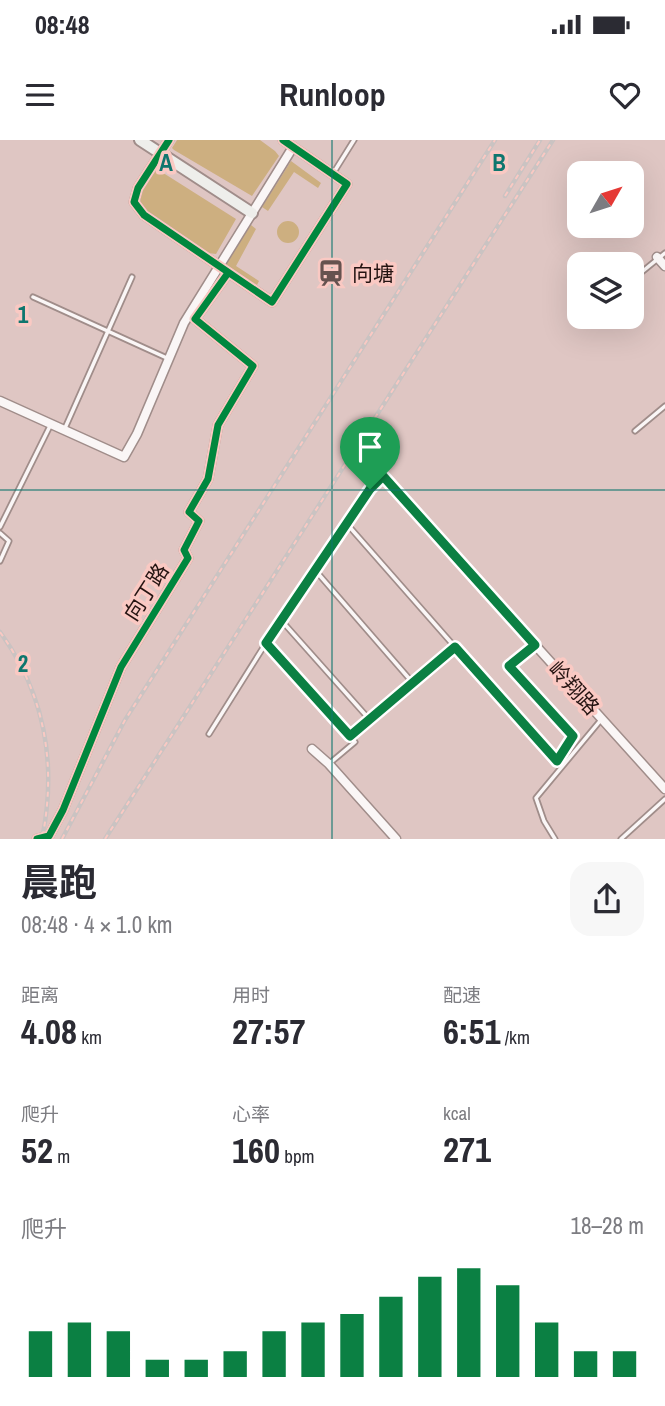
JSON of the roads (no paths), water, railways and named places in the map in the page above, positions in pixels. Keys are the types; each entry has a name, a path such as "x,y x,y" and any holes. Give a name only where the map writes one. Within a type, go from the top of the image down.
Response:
{"street":[{"path":"140,140 252,213"},
{"path":"169,140 138,188 134,202 144,215 272,302 347,184 283,140"},
{"path":"0,401 124,457 137,434 184,323 293,147"},
{"path":"660,256 665,267"},
{"name":"向丁路","path":"37,839 49,836 121,667 188,558 184,550 199,521 189,512 208,479 218,425 253,366 195,319 228,273"},
{"name":"岭翔路","path":"375,459 383,476 665,789"},
{"path":"312,750 329,764 396,839"}],"lane":[{"path":"332,174 354,140"},
{"path":"644,270 660,256"},
{"path":"64,430 132,277"},
{"path":"33,297 169,359"},
{"path":"635,431 665,406"},
{"path":"0,527 51,424"},
{"path":"209,734 281,620 370,489 383,476"},
{"path":"346,524 557,761 573,736 509,666 535,645"},
{"path":"0,533 9,541 0,561"},
{"path":"315,570 413,683"},
{"path":"281,620 370,720"},
{"path":"266,643 355,742 329,764"},
{"path":"350,736 455,647"},
{"path":"555,839 544,821 536,798 601,719"},
{"path":"621,839 665,799"}],"railway":[{"path":"62,839 125,720 495,140"},
{"path":"505,196 540,140"},
{"path":"105,839 553,140"},
{"path":"0,632 28,680 43,731 48,784 42,839"}],"place":[{"name":"向塘","path":"331,273"}]}
